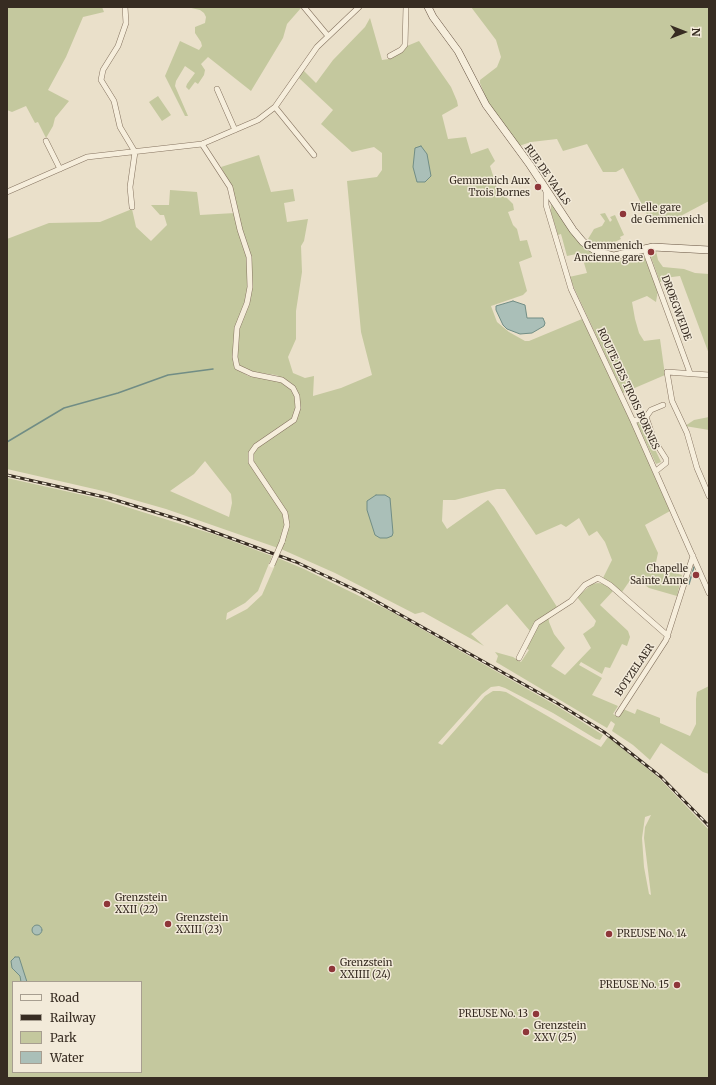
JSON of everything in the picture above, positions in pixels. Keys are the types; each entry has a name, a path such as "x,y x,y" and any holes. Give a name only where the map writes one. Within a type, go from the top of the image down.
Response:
{"main road":[{"name":"RUE DE VAALS","path":"428,7 433,17 458,51 486,105 546,189 578,238 596,251 609,256 619,256 646,248 658,247 709,250"}],"street":[{"path":"125,7 126,23 118,46 103,70 101,80 114,101 120,127 136,152 130,187 132,207"},
{"path":"304,7 328,36"},
{"path":"7,192 87,157 202,144 258,120 275,107 308,58 328,36 359,7"},
{"path":"390,56 401,50 405,45 406,7"},
{"path":"217,89 235,130"},
{"path":"275,107 314,155"},
{"path":"46,141 60,169"},
{"path":"202,144 230,187 240,230 249,257 250,287 247,303 238,328 235,357 237,367 252,374 282,380 293,388 297,396 298,408 296,418 286,428 256,446 251,453 251,458 255,468 285,513 286,524 282,542 272,564"},
{"name":"ROUTE DES TROIS BORNES","path":"546,189 546,205 571,289 656,471 709,592"},
{"name":"DROEGWEIDE","path":"646,248 646,253 690,373"},
{"path":"709,375 667,372 667,384 672,401 687,433 697,468 709,496"},
{"path":"633,421 646,417 651,410 663,404"},
{"path":"646,417 654,440 666,459 666,463 656,471"},
{"name":"BOTZELAER","path":"618,714 668,636 693,556"},
{"path":"519,658 538,623 571,601 585,585 598,578 610,585 668,636"}],"green space":[{"path":"7,7 102,7 104,12 83,17 66,57 48,90 69,101 55,118 53,126 46,138 38,122 35,123 26,106 12,112 7,110"},
{"path":"187,7 301,8 287,24 283,38 251,91 208,57 201,64 205,70 204,75 198,84 195,82 189,90 186,87 187,84 195,73 185,66 176,81 175,86 188,116 185,116 165,76 180,41 199,50 202,46 195,33 195,27 205,23 206,17 200,10"},
{"path":"471,7 709,7 709,201 673,220 669,215 651,222 623,168 616,172 603,172 587,144 563,151 557,139 531,142 519,146 488,103 480,83 480,80 497,67 501,57 496,40"},
{"path":"370,18 382,60 389,59 407,46 419,41 451,87 457,101 458,106 442,115 448,139 466,137 471,154 488,148 495,161 490,166 497,188 513,204 514,210 508,212 513,225 517,229 520,241 527,240 532,257 519,262 527,291 523,295 491,306 497,322 509,332 525,341 529,341 582,319 610,374 670,511 645,525 658,553 655,567 682,575 677,596 649,588 633,576 622,592 603,578 612,560 605,542 597,531 589,536 579,518 566,527 561,524 536,535 505,489 497,489 455,500 443,500 442,521 447,529 488,500 494,507 557,607 548,613 549,622 554,634 565,648 551,666 565,675 591,648 583,634 594,626 596,621 577,597 592,584 598,583 604,584 613,591 600,605 628,631 630,637 627,646 622,644 610,668 605,667 602,674 581,662 579,665 602,678 592,695 618,706 613,714 619,717 623,709 635,714 637,709 660,718 660,723 690,736 696,724 697,692 709,686 709,774 703,772 661,743 650,760 633,745 612,731 615,724 611,721 607,728 496,662 498,656 495,652 513,657 521,662 529,650 523,647 530,631 507,604 471,634 484,646 423,612 415,614 335,573 281,549 288,518 254,465 252,458 256,449 294,422 298,417 299,409 294,387 291,383 276,375 251,372 239,367 236,359 239,329 252,287 243,236 231,187 221,167 259,155 271,192 293,189 295,201 284,203 287,222 308,219 304,241 301,246 302,272 296,311 296,339 288,357 293,373 305,378 314,376 313,396 341,388 372,375 361,332 347,181 377,177 382,170 382,153 374,147 352,152 321,124 333,110 299,78 303,70 316,83 333,60 365,27"},
{"path":"158,96 171,115 162,121 149,102"},
{"path":"170,190 197,192 200,215 235,213 247,253 249,287 233,351 234,365 237,369 248,376 281,381 291,389 295,396 296,416 250,450 248,455 284,513 285,524 278,548 166,509 103,491 7,469 7,239 49,223 100,222 132,209 136,227 151,241 167,225 164,215 160,215 151,205 169,205","holes":["205,461 231,494 232,503 229,517 170,491 194,474"]},
{"path":"551,204 568,229 586,249 602,257 612,259 637,254 644,256 658,290 656,302 647,296 632,302 635,319 639,333 644,341 660,339 665,375 623,393 569,277 587,273 581,253 567,256 561,234 558,235 551,212"},
{"path":"605,213 610,222 612,220 610,217 615,215 624,235 620,237 621,239 602,248 588,239 594,229 602,226 605,221 600,214"},
{"path":"656,251 658,260 663,267 709,274 709,354 680,276 672,277 660,282 651,257 653,252"},
{"path":"709,417 709,430 685,426 694,420"},
{"path":"642,421 661,462 656,464 637,423"},
{"path":"7,478 101,499 216,535 272,556 258,591 245,603 227,613 226,620 247,609 262,595 278,558 390,611 557,706 603,735 600,740 596,739 553,713 499,686 491,687 482,694 438,743 442,745 485,696 493,691 500,691 506,692 601,747 608,737 659,778 709,830 709,1078 7,1078","holes":["651,815 645,827 644,838 651,895 649,894 644,867 642,838 645,817"]}],"water":[{"path":"421,146 427,154 431,176 425,182 417,182 413,167 415,148"},
{"path":"513,301 525,305 527,318 543,318 545,323 544,326 532,333 520,334 507,329 503,325 496,310 496,306"},
{"path":"376,495 385,495 390,498 393,533 392,536 387,538 380,538 375,535 367,510 367,501"},
{"path":"35,925 39,925 42,930 39,935 35,935 32,932 32,928"},
{"path":"15,957 19,957 27,981 21,981 20,976 12,968 11,961"}],"waterway":[{"path":"7,442 64,408 118,393 168,375 213,369"},
{"path":"689,584 694,567"}],"railway":[{"path":"7,475 109,498 184,521 296,562 360,592 557,703 604,732 661,777 709,826"}],"place":[{"name":"Gemmenich Aux Trois Bornes","path":"538,187"},
{"name":"Vielle gare de Gemmenich","path":"623,214"},
{"name":"Gemmenich Ancienne gare","path":"651,252"},
{"name":"Chapelle Sainte Anne","path":"696,575"},
{"name":"Grenzstein XXII (22)","path":"107,904"},
{"name":"Grenzstein XXIII (23)","path":"168,924"},
{"name":"PREUSE No. 14","path":"609,934"},
{"name":"Grenzstein XXIIII (24)","path":"332,969"},
{"name":"PREUSE No. 15","path":"677,985"},
{"name":"PREUSE No. 13","path":"536,1014"},
{"name":"Grenzstein XXV (25)","path":"526,1032"}]}
